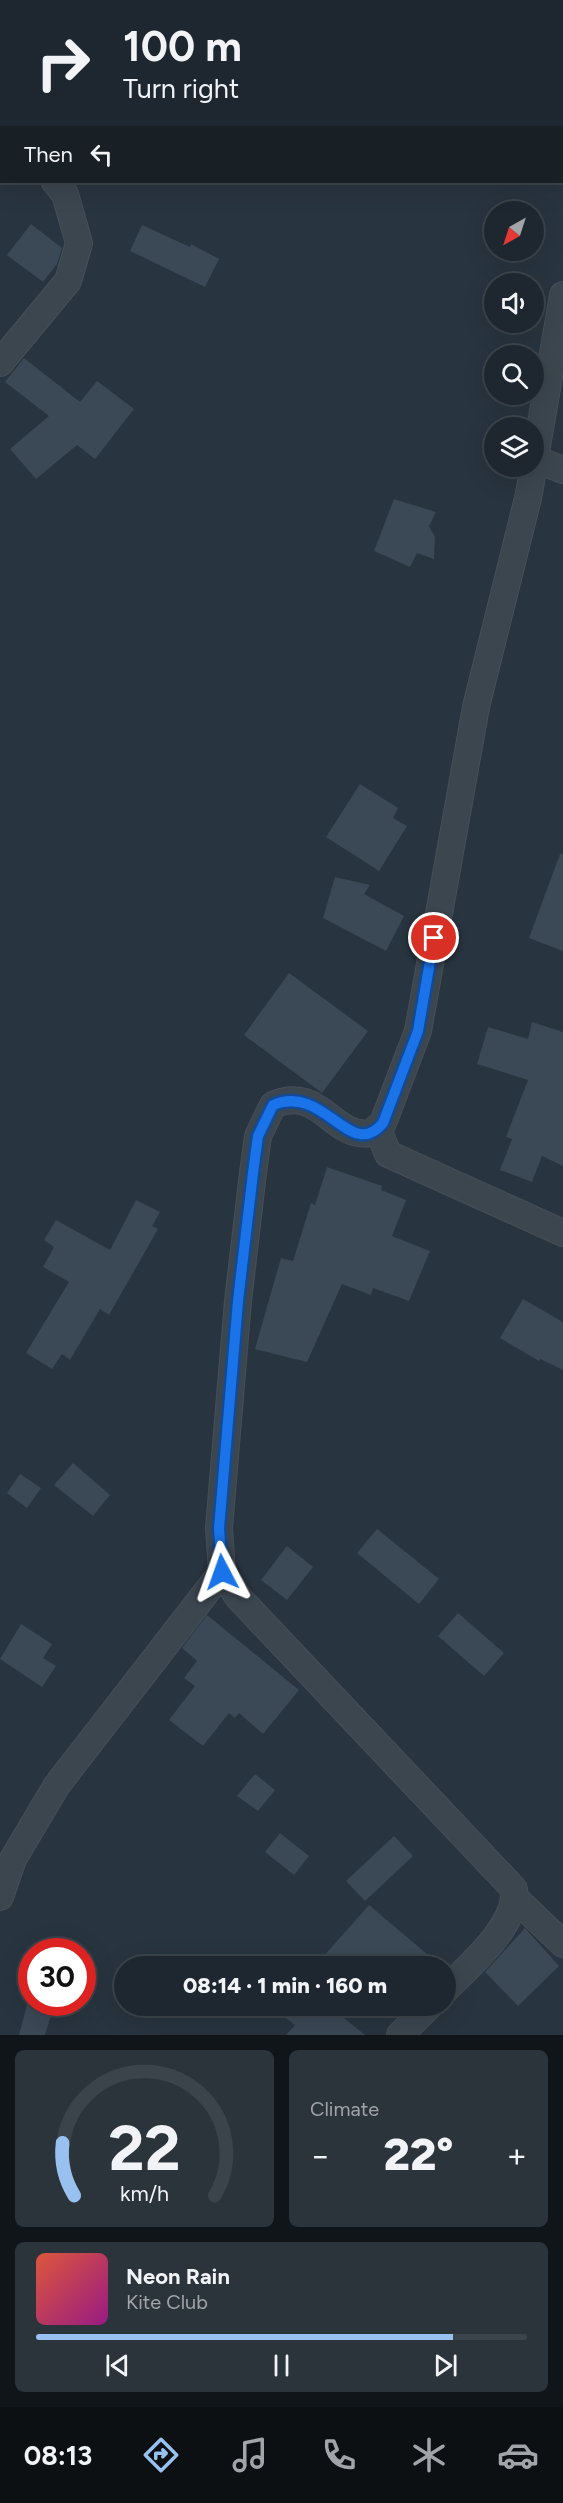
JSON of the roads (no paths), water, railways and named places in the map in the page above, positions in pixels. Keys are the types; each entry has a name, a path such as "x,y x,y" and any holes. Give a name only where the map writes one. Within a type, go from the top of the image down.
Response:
{"street":[{"path":"0,363 68,281 79,243 65,194 56,183"},
{"path":"542,417 563,296"},
{"path":"544,465 563,470"},
{"path":"456,1979 483,1952 505,1923 515,1898 514,1889 238,1597 222,1572 220,1516 238,1301 258,1136 273,1105 292,1100 312,1104 352,1133 363,1134 378,1129 383,1123 418,1031 476,707 532,477"},
{"path":"378,1129 388,1154 563,1233"},
{"path":"0,1897 13,1859 57,1785 222,1572"},
{"path":"515,1898 563,1944"},
{"path":"400,2035 419,2016"}]}
